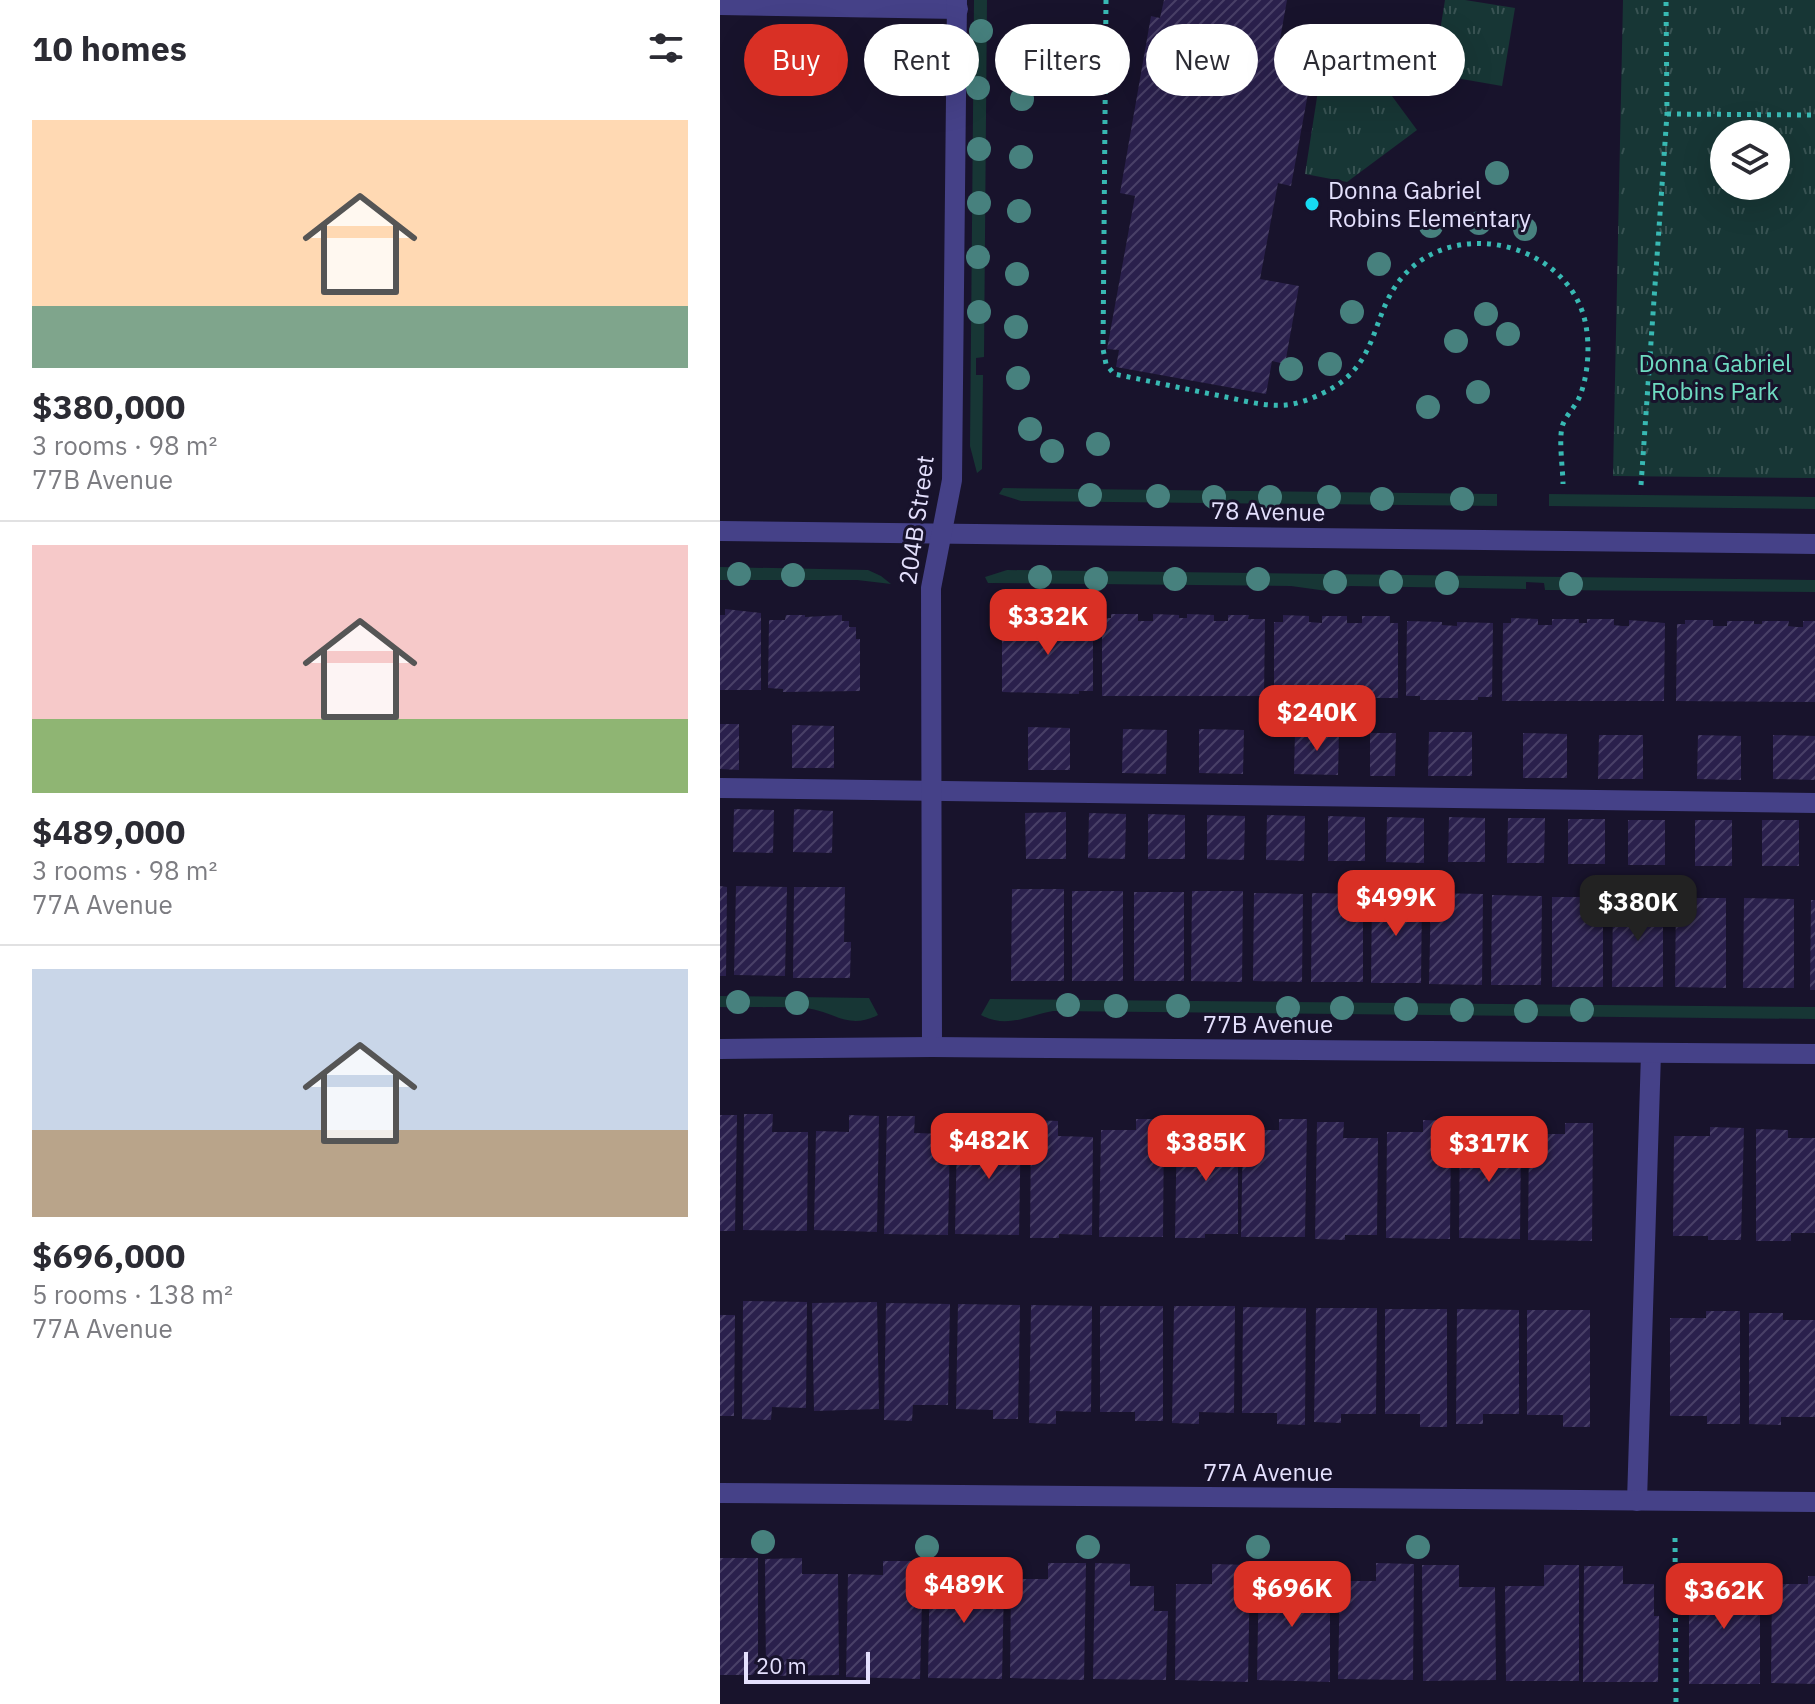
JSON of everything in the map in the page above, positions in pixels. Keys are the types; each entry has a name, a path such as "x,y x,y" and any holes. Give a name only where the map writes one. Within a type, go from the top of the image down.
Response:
{"street":[{"path":"720,5 958,5"},
{"name":"204B Street","path":"932,1047 931,588 952,480 958,5"},
{"name":"78 Avenue","path":"720,531 1815,544"},
{"path":"720,788 1815,803"},
{"name":"77B Avenue","path":"720,1049 932,1047 1815,1054"},
{"path":"1637,1501 1651,1053"},
{"name":"77A Avenue","path":"720,1493 1815,1502"}],"path":[{"path":"1106,0 1103,349 1106,364 1114,374 1262,405 1289,405 1323,394 1350,375 1369,350 1389,294 1411,268 1448,247 1482,242 1516,247 1557,272 1578,298 1586,326 1588,357 1580,396 1562,426 1563,484"},
{"path":"1641,485 1667,114 1666,0"},
{"path":"1667,114 1815,115"},
{"path":"1675,1538 1676,1704"}],"green space":[{"path":"974,0 987,0 984,357 976,358 976,375 983,375 982,469 977,473 970,446 973,96 979,96 979,24 974,24"},
{"path":"1445,0 1515,8 1502,86 1465,80 1465,24 1441,24"},
{"name":"Donna Gabriel Robins Park","path":"1623,0 1815,0 1815,478 1613,476"},
{"path":"1317,96 1392,96 1417,130 1347,182 1305,174"},
{"path":"1003,488 1497,494 1497,506 1021,501 999,494"},
{"path":"1549,494 1815,497 1815,509 1549,506"},
{"path":"720,567 868,570 891,584 857,580 720,580"},
{"path":"1007,570 1815,580 1815,592 1545,590 1544,583 1526,582 1526,589 1350,586 1327,591 1291,586 988,583 985,577"},
{"path":"720,996 869,998 878,1015 857,1021 804,1008 720,1007"},
{"path":"990,999 1815,1007 1815,1019 1053,1011 999,1021 981,1015"}],"building":[{"name":"Donna Gabriel Robins Elementary","path":"1164,0 1287,0 1283,24 1274,24 1274,96 1308,96 1291,186 1278,183 1260,279 1299,286 1285,364 1272,361 1266,394 1116,367 1119,350 1107,349 1135,196 1120,193 1146,45 1146,96 1258,96 1258,24 1150,24 1151,16 1160,18"},
{"path":"725,609 761,613 761,690 720,690 720,615 725,615"},
{"path":"1111,614 1138,614 1138,621 1153,621 1153,614 1179,615 1179,618 1187,618 1187,614 1214,615 1214,621 1228,621 1228,615 1265,619 1264,696 1102,696 1102,618 1111,618"},
{"path":"786,615 842,615 842,621 849,621 849,627 856,627 856,639 860,639 860,691 783,692 783,689 768,688 769,620 785,620"},
{"path":"1283,615 1309,616 1309,622 1322,623 1322,616 1347,616 1347,623 1362,623 1362,616 1390,616 1390,623 1398,623 1398,698 1274,698 1274,622 1283,622"},
{"path":"1021,617 1077,617 1077,622 1093,623 1093,691 1079,691 1079,694 1002,692 1002,640 1006,640 1006,628 1014,628 1014,622 1021,622"},
{"path":"1511,618 1538,619 1538,625 1552,625 1552,619 1579,619 1579,623 1587,623 1587,619 1614,619 1614,625 1622,626 1629,626 1629,620 1665,623 1664,701 1502,701 1503,623 1511,623"},
{"path":"1685,620 1713,620 1713,626 1727,626 1727,621 1762,624 1762,621 1789,621 1788,626 1797,627 1803,627 1803,621 1815,621 1815,702 1676,701 1677,624 1685,624"},
{"path":"1407,621 1442,622 1442,625 1457,626 1457,622 1493,623 1492,697 1478,697 1478,700 1420,700 1420,696 1406,696"},
{"path":"720,724 739,724 739,770 720,769"},
{"path":"792,725 834,726 834,768 792,768"},
{"path":"1028,727 1070,728 1070,770 1028,770"},
{"path":"1123,729 1167,730 1166,774 1122,773"},
{"path":"1199,729 1244,730 1243,774 1199,773"},
{"path":"1295,731 1339,731 1338,775 1294,774"},
{"path":"1429,732 1472,732 1472,776 1428,776"},
{"path":"1370,733 1396,733 1395,776 1370,776"},
{"path":"1523,733 1567,734 1567,778 1523,778"},
{"path":"1599,735 1643,735 1643,779 1598,779"},
{"path":"1698,735 1741,736 1741,780 1697,779"},
{"path":"1773,735 1815,736 1815,780 1773,779"},
{"path":"734,809 774,810 773,853 733,852"},
{"path":"794,809 833,811 832,853 793,852"},
{"path":"1066,812 1066,859 1026,859 1025,813"},
{"path":"1089,813 1126,814 1125,859 1088,858"},
{"path":"1148,814 1185,815 1185,859 1148,859"},
{"path":"1207,815 1245,816 1244,860 1207,859"},
{"path":"1267,815 1305,816 1304,861 1266,860"},
{"path":"1328,816 1365,817 1365,861 1328,861"},
{"path":"1387,817 1424,818 1424,863 1386,862"},
{"path":"1449,817 1485,818 1485,862 1448,862"},
{"path":"1508,818 1545,818 1544,863 1507,863"},
{"path":"1568,819 1605,819 1605,864 1568,864"},
{"path":"1628,820 1665,820 1665,865 1628,865"},
{"path":"1695,820 1732,820 1732,866 1695,866"},
{"path":"1762,820 1799,820 1799,866 1762,866"},
{"path":"720,886 727,887 726,976 720,976"},
{"path":"736,886 787,887 785,976 734,975"},
{"path":"794,887 845,887 844,942 851,942 850,978 793,978"},
{"path":"1012,889 1064,889 1064,981 1011,981"},
{"path":"1072,891 1123,891 1123,981 1072,981"},
{"path":"1192,891 1243,891 1242,982 1191,981"},
{"path":"1134,892 1184,892 1184,981 1134,981"},
{"path":"1254,893 1303,894 1302,982 1253,981"},
{"path":"1312,893 1363,894 1363,982 1311,982"},
{"path":"1431,893 1483,894 1482,985 1429,984"},
{"path":"1372,894 1422,894 1421,983 1371,983"},
{"path":"1492,895 1542,896 1541,985 1491,985"},
{"path":"1552,897 1603,897 1603,987 1552,987"},
{"path":"1613,898 1663,898 1663,987 1612,987"},
{"path":"1676,898 1726,898 1726,988 1675,987"},
{"path":"1744,898 1794,899 1794,988 1743,988"},
{"path":"1811,900 1815,900 1815,990 1810,990"},
{"path":"744,1114 773,1114 772,1132 808,1132 807,1231 743,1230"},
{"path":"720,1115 737,1115 735,1231 720,1231"},
{"path":"849,1115 879,1116 877,1232 814,1230 816,1131 849,1132"},
{"path":"887,1116 915,1116 914,1133 950,1134 948,1235 884,1234"},
{"path":"992,1119 1021,1119 1019,1235 955,1234 957,1134 992,1134"},
{"path":"1136,1119 1164,1119 1163,1237 1099,1237 1101,1130 1136,1130"},
{"path":"1279,1119 1307,1119 1305,1237 1241,1237 1243,1130 1279,1130"},
{"path":"1031,1120 1058,1121 1058,1136 1093,1137 1092,1235 1059,1234 1059,1238 1030,1238"},
{"path":"1177,1120 1203,1121 1203,1136 1238,1136 1238,1234 1175,1238"},
{"path":"1423,1120 1451,1121 1450,1239 1386,1238 1387,1132 1423,1132"},
{"path":"1460,1121 1486,1122 1486,1137 1521,1137 1520,1239 1459,1238"},
{"path":"1317,1122 1344,1122 1343,1138 1378,1138 1377,1235 1345,1235 1345,1240 1315,1239"},
{"path":"1565,1123 1593,1123 1592,1241 1528,1240 1529,1134 1565,1134"},
{"path":"1710,1127 1744,1128 1741,1240 1673,1236 1674,1136 1710,1136"},
{"path":"1756,1129 1788,1130 1788,1138 1815,1138 1815,1233 1791,1233 1791,1241 1756,1241"},
{"path":"743,1301 807,1302 806,1408 772,1407 771,1420 742,1419"},
{"path":"877,1302 879,1409 814,1411 812,1303"},
{"path":"886,1303 950,1304 948,1405 913,1405 912,1421 884,1420"},
{"path":"958,1304 1020,1305 1018,1419 993,1419 993,1410 956,1409"},
{"path":"1031,1305 1092,1306 1091,1412 1056,1411 1056,1424 1029,1423"},
{"path":"1100,1306 1163,1306 1163,1421 1135,1421 1135,1412 1100,1412"},
{"path":"1174,1306 1235,1306 1234,1413 1199,1412 1199,1424 1172,1423"},
{"path":"1243,1307 1306,1308 1305,1425 1277,1424 1277,1413 1242,1413"},
{"path":"1316,1308 1377,1308 1376,1414 1341,1414 1341,1423 1314,1422"},
{"path":"1385,1309 1447,1309 1447,1427 1420,1427 1420,1414 1385,1414"},
{"path":"1457,1309 1519,1310 1519,1414 1483,1414 1483,1424 1456,1424"},
{"path":"1527,1310 1590,1310 1590,1427 1563,1427 1563,1415 1527,1415"},
{"path":"1706,1311 1740,1311 1740,1424 1707,1424 1707,1416 1670,1416 1670,1318 1706,1318"},
{"path":"1749,1313 1783,1313 1783,1320 1815,1320 1815,1417 1781,1417 1781,1425 1749,1424"},
{"path":"720,1315 735,1315 734,1416 720,1416"},
{"path":"720,1558 758,1558 758,1675 720,1675"},
{"path":"802,1558 802,1574 838,1574 839,1675 766,1676 765,1559"},
{"path":"883,1561 923,1561 920,1679 846,1677 848,1574 883,1575"},
{"path":"930,1561 967,1561 967,1584 1004,1584 1002,1679 928,1678"},
{"path":"1048,1563 1086,1563 1084,1680 1010,1678 1011,1579 1048,1579"},
{"path":"1095,1563 1130,1564 1130,1586 1154,1586 1154,1611 1168,1611 1166,1680 1093,1679"},
{"path":"1376,1563 1414,1564 1413,1680 1338,1679 1340,1581 1376,1581"},
{"path":"1212,1564 1250,1565 1248,1682 1175,1680 1176,1584 1212,1584"},
{"path":"1259,1565 1291,1565 1291,1586 1330,1587 1330,1682 1257,1680"},
{"path":"1422,1565 1459,1565 1459,1587 1495,1587 1496,1680 1423,1681"},
{"path":"1544,1565 1579,1565 1579,1681 1506,1681 1505,1586 1544,1586"},
{"path":"1584,1566 1623,1566 1623,1584 1654,1584 1654,1616 1659,1616 1658,1682 1583,1682"},
{"path":"1689,1574 1724,1574 1724,1583 1760,1583 1760,1684 1689,1684"},
{"path":"1808,1576 1815,1576 1815,1684 1771,1683 1772,1584 1808,1584"}],"place":[{"name":"Donna Gabriel Robins Elementary","path":"1312,204"}]}
